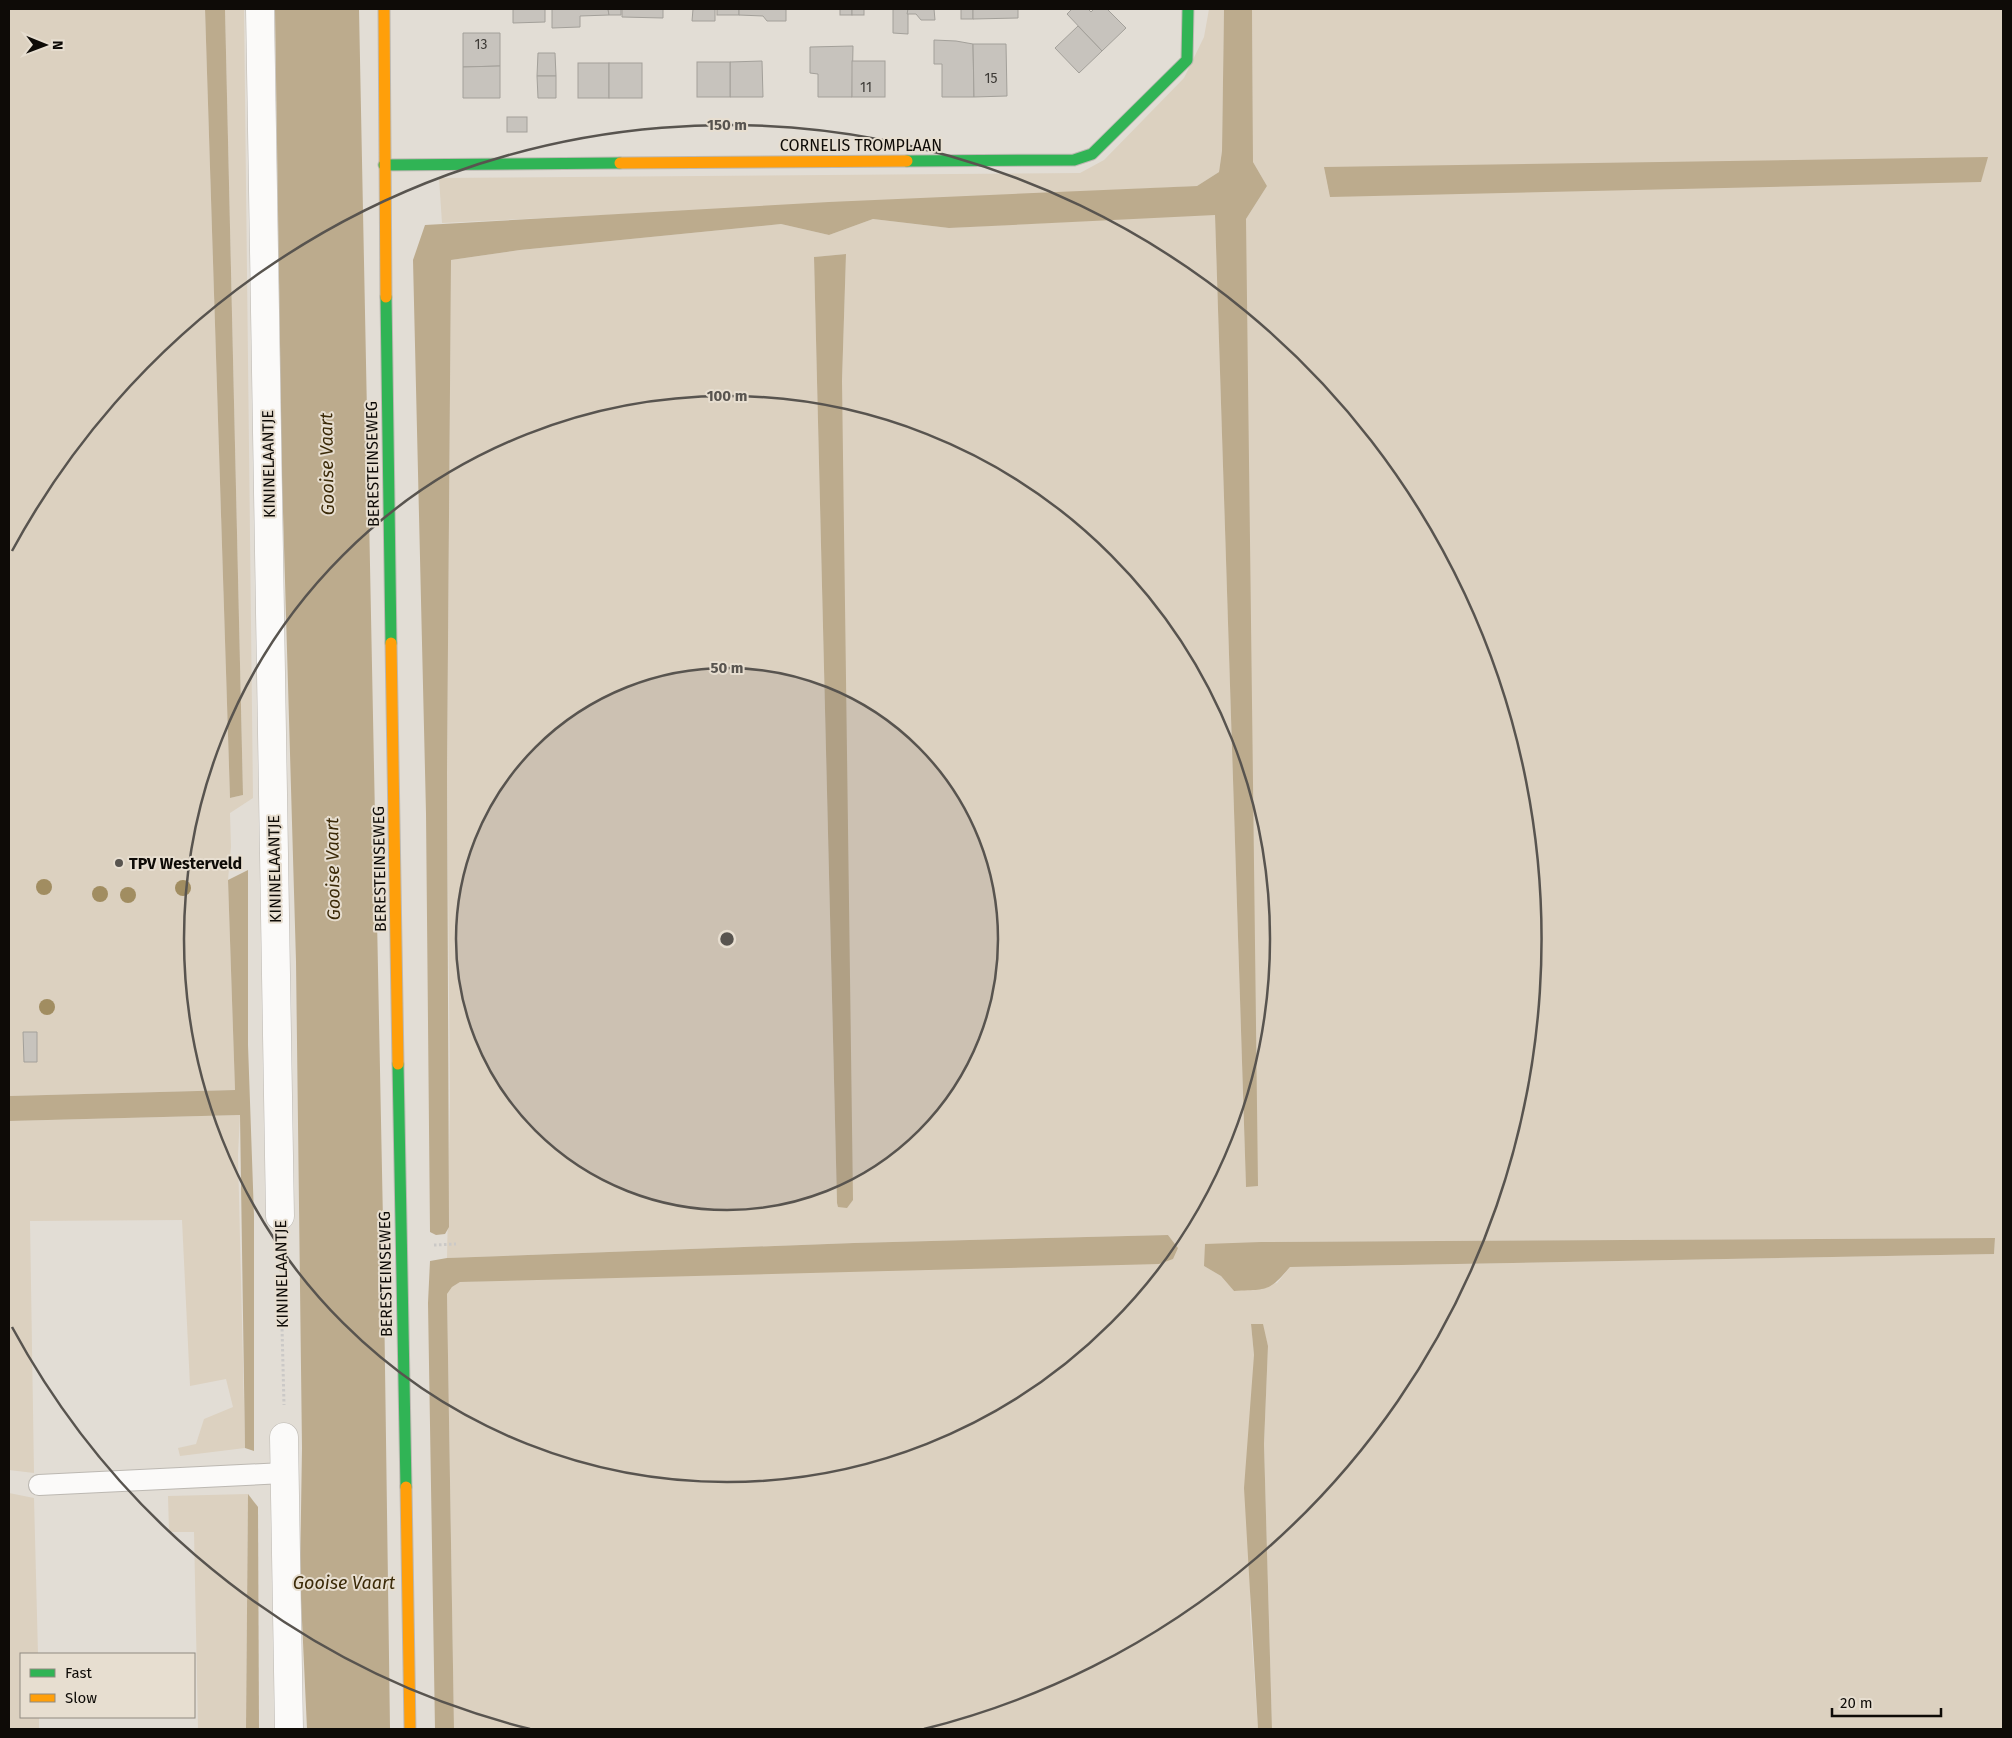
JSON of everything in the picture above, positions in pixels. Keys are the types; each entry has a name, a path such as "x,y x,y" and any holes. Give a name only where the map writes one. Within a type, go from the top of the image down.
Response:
{"street":[{"name":"KININELAANTJE","path":"260,9 280,1216"},
{"name":"BERESTEINSEWEG","path":"384,9 384,165 410,1729"},
{"name":"CORNELIS TROMPLAAN","path":"384,165 1074,160 1092,154 1187,60 1188,9"},
{"path":"284,1437 289,1729"}],"lane":[{"path":"39,1485 284,1473"}],"path":[{"name":"KININELAANTJE","path":"280,1216 284,1437"}],"shaded area":[{"path":"9,9 205,9 230,798 243,795 225,9 244,9 253,798 230,813 231,847 228,880 235,1090 9,1096"},
{"path":"1209,9 1224,9 1222,151 1219,172 1197,186 442,223 439,178 1080,173 1104,160 1184,78 1204,37"},
{"path":"1252,9 2003,9 2003,1729 1272,1729 1264,1444 1268,1346 1262,1324 1251,1324 1254,1355 1250,1613 1258,1729 454,1729 447,1294 452,1287 460,1282 1178,1248 1168,1235 854,1243 447,1258 450,1101 447,772 451,260 520,250 781,224 829,235 873,219 949,228 1215,214 1246,1187 1246,219 1267,186 1253,162","holes":["846,254 842,381 837,1203 814,257","1995,1238 1994,1254 1290,1267 1277,1283 1234,1291 1221,1276 1204,1266 1261,1242"]},
{"path":"240,1115 238,1155 245,1448 180,1456 178,1448 196,1444 204,1419 233,1407 226,1379 190,1386 182,1220 30,1221 34,1473 9,1470 9,1121"},
{"path":"9,1493 34,1498 38,1653 20,1653 20,1718 39,1718 39,1729 9,1729"},
{"path":"248,1494 246,1729 198,1729 194,1532 169,1532 168,1496"}],"water":[{"path":"205,9 225,9 243,795 230,798"},
{"name":"Gooise Vaart","path":"275,9 359,9 383,1222 390,1729 307,1729 300,1577 302,1448 296,961 282,477"},
{"path":"1224,9 1252,9 1253,162 1267,186 1246,219 1258,1186 1246,1187 1215,215 949,228 873,219 829,235 781,224 520,250 451,260 447,772 449,1227 445,1234 436,1235 430,1232 426,813 413,260 425,225 829,202 1197,186 1219,172 1222,151"},
{"path":"1988,157 1981,182 1330,197 1324,167"},
{"path":"846,254 842,381 853,1200 847,1208 838,1207 837,1203 814,257"},
{"path":"248,870 248,1045 254,1216 254,1451 245,1448 240,1115 9,1121 9,1096 235,1090 228,880"},
{"path":"1168,1235 1178,1248 1173,1259 1159,1264 460,1282 452,1287 447,1294 454,1729 435,1729 428,1303 430,1261 447,1258 854,1243"},
{"path":"1995,1238 1994,1254 1290,1267 1277,1281 1266,1288 1234,1291 1221,1276 1204,1266 1205,1244 1261,1242"},
{"path":"1251,1324 1263,1324 1268,1346 1264,1444 1272,1729 1258,1729 1244,1488 1254,1355"},
{"path":"248,1494 258,1507 259,1729 246,1729"}],"building":[{"path":"513,9 545,9 545,22 513,23"},
{"path":"552,9 608,9 609,15 580,16 580,27 552,28"},
{"path":"608,9 621,9 621,15 609,15"},
{"path":"622,9 663,9 663,18 622,17"},
{"path":"693,9 715,9 715,21 692,21"},
{"path":"717,9 739,9 739,15 717,15"},
{"path":"739,9 786,9 786,21 767,21 763,16 739,15"},
{"path":"840,9 852,9 852,15 840,15"},
{"path":"852,9 864,9 864,15 852,15"},
{"path":"893,9 908,9 908,34 893,33"},
{"path":"908,9 934,9 935,20 921,20 916,14 907,14"},
{"path":"961,9 973,9 973,19 961,19"},
{"path":"973,9 1018,9 1018,18 973,19"},
{"path":"1072,9 1088,9 1091,12 1094,9 1107,9 1126,28 1102,51 1067,14"},
{"path":"1078,26 1102,51 1079,73 1055,48"},
{"path":"463,33 500,33 500,66 463,67"},
{"path":"934,40 973,44 974,97 942,97 942,64 934,64"},
{"path":"973,44 1006,44 1007,96 974,97"},
{"path":"853,46 852,97 818,97 818,74 810,73 810,47"},
{"path":"538,53 555,53 556,76 537,76"},
{"path":"762,61 763,97 730,97 730,62"},
{"path":"852,61 885,61 885,97 852,97"},
{"path":"697,62 730,62 730,97 697,97"},
{"path":"578,63 609,63 609,98 578,98"},
{"path":"609,63 642,63 642,98 609,98"},
{"path":"500,66 500,98 463,98 463,67"},
{"path":"537,76 556,76 556,98 538,98"},
{"path":"507,117 527,117 527,132 507,132"},
{"path":"23,1032 37,1032 37,1062 24,1062"}],"traffic: fast":[{"path":"907,161 1074,160 1092,154 1187,60 1188,9"},
{"path":"384,165 620,163"},
{"path":"386,297 391,643"},
{"path":"398,1064 406,1487"}],"traffic: slow":[{"path":"384,9 386,297"},
{"path":"620,163 907,161"},
{"path":"391,643 398,1064"},
{"path":"406,1487 410,1729"}],"place":[{"name":"TPV Westerveld","path":"119,863"}]}
